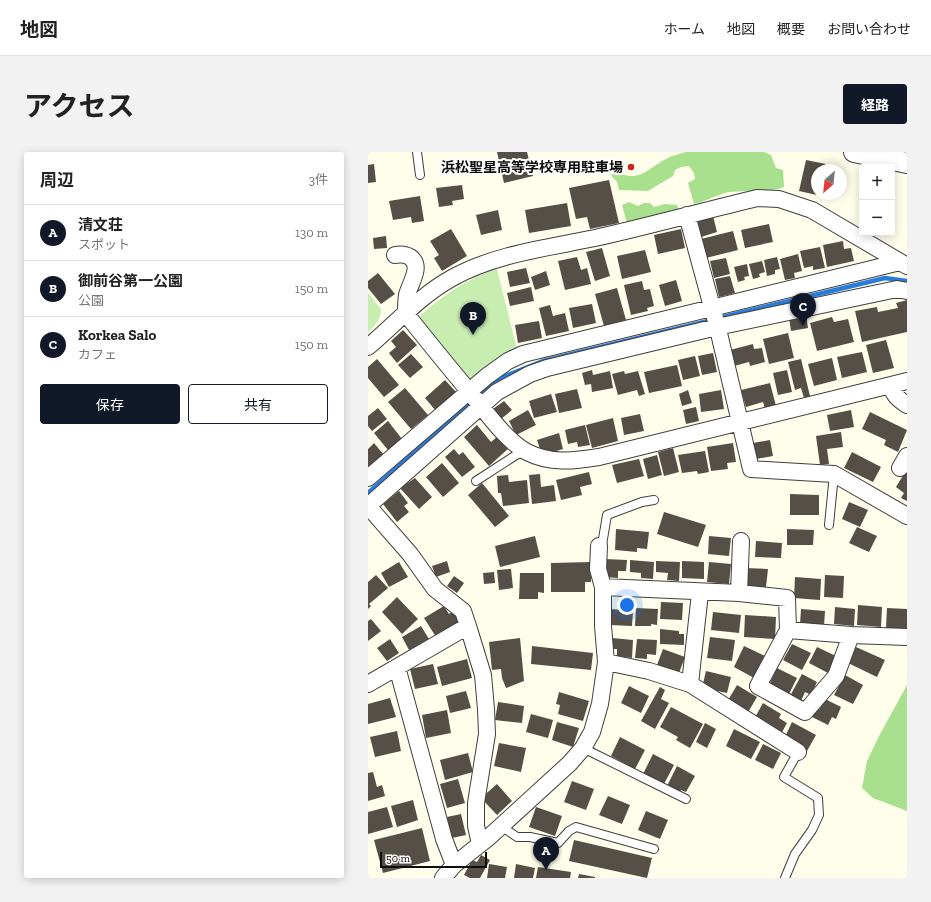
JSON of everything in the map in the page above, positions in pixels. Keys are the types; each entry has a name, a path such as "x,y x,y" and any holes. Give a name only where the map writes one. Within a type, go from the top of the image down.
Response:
{"street":[{"path":"854,152 907,163"},
{"path":"368,347 406,314 451,279 476,266 498,259 757,198 779,199 812,210 903,264"},
{"path":"687,215 717,327 750,469 834,474 907,516"},
{"path":"394,256 400,254 409,257 415,263 416,270 408,294 406,314 481,407 515,443 528,452 552,460 572,461 599,457 907,381"},
{"path":"368,478 487,376 523,354 712,308 903,264"},
{"path":"480,844 476,826 476,803 487,734 486,709 483,675 468,626 463,611 435,589 410,554 368,506 497,392 541,370 717,327 897,289 907,291"},
{"path":"891,385 893,393 898,399 907,404"},
{"path":"739,593 741,541"},
{"path":"443,878 454,865 501,826 570,763 584,748 592,732 600,704 606,662 602,626 603,587 598,569 598,548"},
{"path":"603,587 700,593 739,593 787,598 788,630 758,686 805,712 836,676 851,635"},
{"path":"690,684 700,593"},
{"path":"368,684 468,626"},
{"path":"788,630 851,635 907,637"},
{"path":"606,662 649,671 690,684 798,752"},
{"path":"397,667 444,839 454,865"}],"lane":[{"path":"417,152 420,174"},
{"path":"476,480 516,455 528,452"},
{"path":"829,526 834,474"},
{"path":"598,548 602,545 607,514 642,502 654,500"},
{"path":"584,748 686,799"},
{"path":"785,878 795,854 812,830 818,815 818,798 784,777 798,752"},
{"path":"501,826 517,837 530,837 558,843 576,826 654,849"}],"green space":[{"path":"686,152 764,152 771,155 776,168 783,170 784,187 765,191 729,192 694,204 688,183 695,179 694,173 689,166 681,167 675,170 673,176 648,191 619,190 617,182 611,175 614,172 631,176 638,175 670,157"},
{"path":"629,202 638,206 644,203 650,203 654,207 665,204 677,205 679,210 627,224 622,205"},
{"path":"497,269 517,349 472,383 421,321 420,316 437,301 456,288"},
{"path":"368,293 381,309 378,322 368,332"},
{"path":"907,685 907,811 873,798 862,788 867,761"}],"building":[{"path":"497,152 527,152 533,176 504,183"},
{"path":"806,160 826,164 811,164 811,194 799,191"},
{"path":"374,164 376,182 368,183 368,165"},
{"path":"609,180 619,223 590,229 587,217 576,219 569,188"},
{"path":"462,185 464,199 452,201 453,205 439,207 436,188"},
{"path":"420,196 424,221 412,223 411,217 393,220 389,201"},
{"path":"567,203 571,226 529,233 525,210"},
{"path":"498,210 502,230 481,235 476,215"},
{"path":"713,216 717,232 701,237 696,221"},
{"path":"769,224 773,242 745,248 741,230"},
{"path":"451,229 467,256 442,271 434,258 439,255 430,241"},
{"path":"681,229 685,248 658,254 654,235"},
{"path":"733,231 738,250 706,258 701,239"},
{"path":"386,236 387,248 374,249 373,238"},
{"path":"843,241 844,249 851,248 854,261 827,267 823,245"},
{"path":"820,247 825,268 813,270 813,266 804,268 800,251"},
{"path":"602,248 610,276 595,281 586,252"},
{"path":"645,250 651,272 622,279 617,256"},
{"path":"798,254 802,271 794,273 795,278 785,280 780,259"},
{"path":"577,257 581,270 587,268 591,284 565,290 558,261"},
{"path":"777,257 780,269 775,270 775,274 767,276 764,260"},
{"path":"726,258 730,274 714,278 710,261"},
{"path":"762,261 765,272 759,274 760,277 753,279 749,264"},
{"path":"747,264 749,276 744,277 745,280 738,282 734,267"},
{"path":"526,268 530,283 510,287 507,272"},
{"path":"546,271 550,285 535,290 531,277"},
{"path":"378,273 395,294 381,304 368,288 368,281"},
{"path":"730,276 735,293 719,297 715,279"},
{"path":"676,280 682,301 665,306 659,285"},
{"path":"642,281 644,290 650,289 654,306 647,308 648,311 631,315 624,285"},
{"path":"531,287 534,301 510,306 507,293"},
{"path":"617,288 626,320 604,326 595,294"},
{"path":"907,300 907,332 862,342 855,311 877,307 878,312 898,308 896,303"},
{"path":"592,304 596,323 573,328 569,308"},
{"path":"550,305 553,316 565,313 569,331 546,336 539,308"},
{"path":"806,315 808,328 791,331 789,318"},
{"path":"832,317 834,322 848,319 854,342 817,351 810,323"},
{"path":"539,321 542,338 518,343 515,325"},
{"path":"403,330 417,345 397,363 389,353 396,347 391,341"},
{"path":"788,333 794,358 769,364 763,339"},
{"path":"886,340 894,368 873,373 866,345"},
{"path":"753,344 754,349 762,348 765,362 750,366 749,362 734,366 730,350"},
{"path":"862,352 867,372 842,378 837,357"},
{"path":"713,353 717,372 702,375 698,356"},
{"path":"411,354 423,367 410,378 398,365"},
{"path":"695,356 700,376 683,380 678,360"},
{"path":"832,358 837,380 814,386 808,364"},
{"path":"377,359 399,385 384,397 368,378 368,367"},
{"path":"801,359 810,396 804,398 801,388 795,390 788,362"},
{"path":"677,365 682,386 649,393 644,372"},
{"path":"592,370 593,375 610,371 613,388 592,392 591,384 585,385 582,373"},
{"path":"787,370 792,392 778,395 773,373"},
{"path":"624,371 625,374 638,371 645,394 639,396 637,390 618,395 612,374"},
{"path":"445,380 457,393 436,411 425,398"},
{"path":"770,383 776,406 765,409 763,402 746,407 741,390"},
{"path":"405,388 428,415 411,429 388,402"},
{"path":"577,389 582,408 559,413 555,394"},
{"path":"688,390 692,403 682,406 679,394"},
{"path":"721,390 724,409 701,412 699,394"},
{"path":"551,394 557,412 534,418 529,401"},
{"path":"504,401 512,410 501,419 493,409"},
{"path":"696,407 699,421 686,424 683,410"},
{"path":"378,408 387,419 372,431 368,426 368,416"},
{"path":"528,410 536,425 516,435 509,421"},
{"path":"851,410 854,427 830,431 827,415"},
{"path":"870,412 907,430 898,452 884,445 886,440 862,429"},
{"path":"640,414 644,431 624,435 621,418"},
{"path":"613,418 618,441 592,448 586,425"},
{"path":"388,421 402,439 388,450 374,433"},
{"path":"477,425 491,442 498,436 509,448 489,466 464,437"},
{"path":"585,425 590,445 578,447 577,442 568,444 565,430"},
{"path":"841,432 843,447 827,449 829,464 820,465 816,436"},
{"path":"559,433 563,449 546,454 540,449 537,440"},
{"path":"770,440 773,456 756,459 753,443"},
{"path":"374,443 384,455 368,469 368,449"},
{"path":"733,443 736,462 727,463 728,469 711,471 707,447"},
{"path":"673,448 679,472 664,476 658,452"},
{"path":"454,449 459,455 463,452 475,467 462,477 445,457"},
{"path":"705,451 709,472 698,474 697,471 682,473 678,455"},
{"path":"852,452 881,467 873,482 844,468"},
{"path":"657,455 662,475 648,479 643,459"},
{"path":"639,459 644,476 617,483 612,465"},
{"path":"442,463 459,483 443,497 426,477"},
{"path":"907,469 907,501 901,498 904,493 896,487"},
{"path":"589,472 592,484 580,487 582,495 561,500 556,480"},
{"path":"540,474 541,487 554,485 556,501 532,504 529,475"},
{"path":"508,475 509,482 527,480 529,503 503,506 501,493 498,493 497,476"},
{"path":"415,478 432,497 419,509 400,488"},
{"path":"482,483 509,516 495,527 468,495"},
{"path":"399,491 408,503 404,506 409,512 397,522 383,504"},
{"path":"790,494 819,495 819,515 790,515"},
{"path":"849,502 868,510 860,527 842,519"},
{"path":"664,512 706,525 698,547 657,534"},
{"path":"857,527 877,536 869,552 849,543"},
{"path":"616,529 649,532 647,549 637,548 637,552 615,550"},
{"path":"787,529 814,530 813,545 787,545"},
{"path":"535,536 540,557 500,567 495,546"},
{"path":"709,536 731,538 729,556 708,554"},
{"path":"756,541 782,543 781,558 755,557"},
{"path":"605,559 627,560 626,571 618,571 618,578 604,577"},
{"path":"630,560 654,562 653,579 641,578 641,573 630,572"},
{"path":"447,561 450,572 436,577 432,566"},
{"path":"656,561 680,562 679,581 667,580 668,573 656,572"},
{"path":"682,561 704,562 704,579 682,578"},
{"path":"399,562 408,577 389,587 381,573"},
{"path":"591,562 591,582 585,582 585,592 551,592 551,563"},
{"path":"709,562 731,564 729,584 707,582"},
{"path":"745,568 768,569 766,587 744,586"},
{"path":"511,569 513,588 499,590 497,570"},
{"path":"494,572 495,583 484,584 483,573"},
{"path":"520,573 544,573 544,593 538,592 538,599 519,599"},
{"path":"376,575 388,588 369,604 371,606 368,609 368,582"},
{"path":"825,575 844,576 843,598 824,597"},
{"path":"454,576 464,583 457,593 447,586"},
{"path":"795,577 821,579 820,600 794,598"},
{"path":"397,597 418,619 402,634 382,612"},
{"path":"661,602 683,603 682,620 660,619"},
{"path":"858,605 882,607 881,627 857,625"},
{"path":"444,606 449,614 453,611 460,623 436,637 424,618"},
{"path":"835,607 855,609 854,626 834,624"},
{"path":"636,608 658,609 657,625 651,624 651,626 635,626"},
{"path":"887,608 907,609 907,630 886,628"},
{"path":"611,609 633,611 632,626 610,625"},
{"path":"801,609 825,611 824,626 800,624"},
{"path":"713,612 741,615 739,633 711,630"},
{"path":"745,615 776,617 775,639 744,637"},
{"path":"371,619 381,631 368,641 368,621"},
{"path":"421,626 429,639 409,650 402,637"},
{"path":"660,629 679,631 679,634 684,634 684,645 660,644"},
{"path":"710,637 735,640 732,661 707,658"},
{"path":"520,638 524,681 506,688 502,678 501,669 492,670 489,642"},
{"path":"612,638 633,640 632,658 617,656 617,649 612,649"},
{"path":"390,639 399,653 387,661 377,648"},
{"path":"637,639 657,640 656,655 647,654 647,659 635,658"},
{"path":"792,644 811,653 802,670 783,660"},
{"path":"532,646 593,653 591,670 531,664"},
{"path":"744,646 765,656 754,678 734,667"},
{"path":"817,647 836,656 828,673 809,663"},
{"path":"856,647 885,660 877,677 848,663"},
{"path":"663,649 685,657 679,673 657,665"},
{"path":"467,659 472,678 442,686 437,667"},
{"path":"433,664 438,684 415,689 410,669"},
{"path":"777,668 797,678 789,694 769,685"},
{"path":"706,671 731,677 727,693 702,688"},
{"path":"802,674 817,682 811,695 805,692 801,701 790,696"},
{"path":"845,675 863,685 853,704 834,695"},
{"path":"737,685 757,697 747,714 727,702"},
{"path":"629,686 649,696 641,713 621,703"},
{"path":"660,687 665,690 661,699 669,703 655,729 641,721"},
{"path":"466,691 471,708 450,713 446,696"},
{"path":"559,692 589,701 583,721 558,714 560,705 556,704"},
{"path":"390,698 396,717 368,724 368,704"},
{"path":"825,699 841,707 836,719 832,717 828,725 812,717 817,708 819,710"},
{"path":"498,702 524,706 522,723 495,720"},
{"path":"763,703 781,714 779,718 787,723 780,736 753,721"},
{"path":"671,707 703,724 690,748 676,740 678,737 660,727"},
{"path":"447,710 451,733 426,738 422,715"},
{"path":"531,714 553,720 548,738 526,732"},
{"path":"557,722 579,728 573,747 552,740"},
{"path":"792,722 816,735 807,751 784,739"},
{"path":"705,723 716,729 707,748 696,742"},
{"path":"734,729 760,742 751,759 726,746"},
{"path":"397,731 401,751 375,757 370,737"},
{"path":"620,737 645,750 635,769 611,756"},
{"path":"499,743 526,748 521,772 494,766"},
{"path":"763,744 781,753 773,769 755,760"},
{"path":"468,753 473,772 445,780 440,760"},
{"path":"653,754 674,765 664,784 643,774"},
{"path":"677,766 695,776 686,792 681,790 679,793 667,786"},
{"path":"373,772 377,787 382,785 385,796 368,801 368,773"},
{"path":"458,779 465,803 447,808 440,784"},
{"path":"572,781 594,789 586,810 564,802"},
{"path":"497,784 512,801 497,815 481,798"},
{"path":"608,796 630,805 622,824 599,815"},
{"path":"413,800 418,820 397,827 391,806"},
{"path":"387,807 393,827 368,834 368,812"},
{"path":"536,807 562,816 555,836 529,827"},
{"path":"646,811 668,820 660,839 638,830"},
{"path":"461,814 466,835 452,838 447,817"},
{"path":"422,828 430,861 383,873 374,840"},
{"path":"574,840 652,858 647,878 569,861"},
{"path":"481,855 490,860 480,878 470,878 464,875 472,860 477,862"},
{"path":"489,864 507,867 505,878 487,878"},
{"path":"516,864 535,868 533,878 514,878"},
{"path":"538,867 571,872 570,878 536,878"},
{"path":"579,874 595,877 595,878 578,878"}],"waterway":[{"path":"723,317 885,278 907,281"},
{"path":"483,392 500,378 543,361 708,321"},
{"path":"368,493 467,406"}],"place":[{"name":"浜松聖星高等学校専用駐車場","path":"631,167"},
{"name":"Korkea Salo","path":"803,326"},
{"name":"御前谷第一公園","path":"473,335"},
{"name":"清文荘","path":"546,870"}]}
